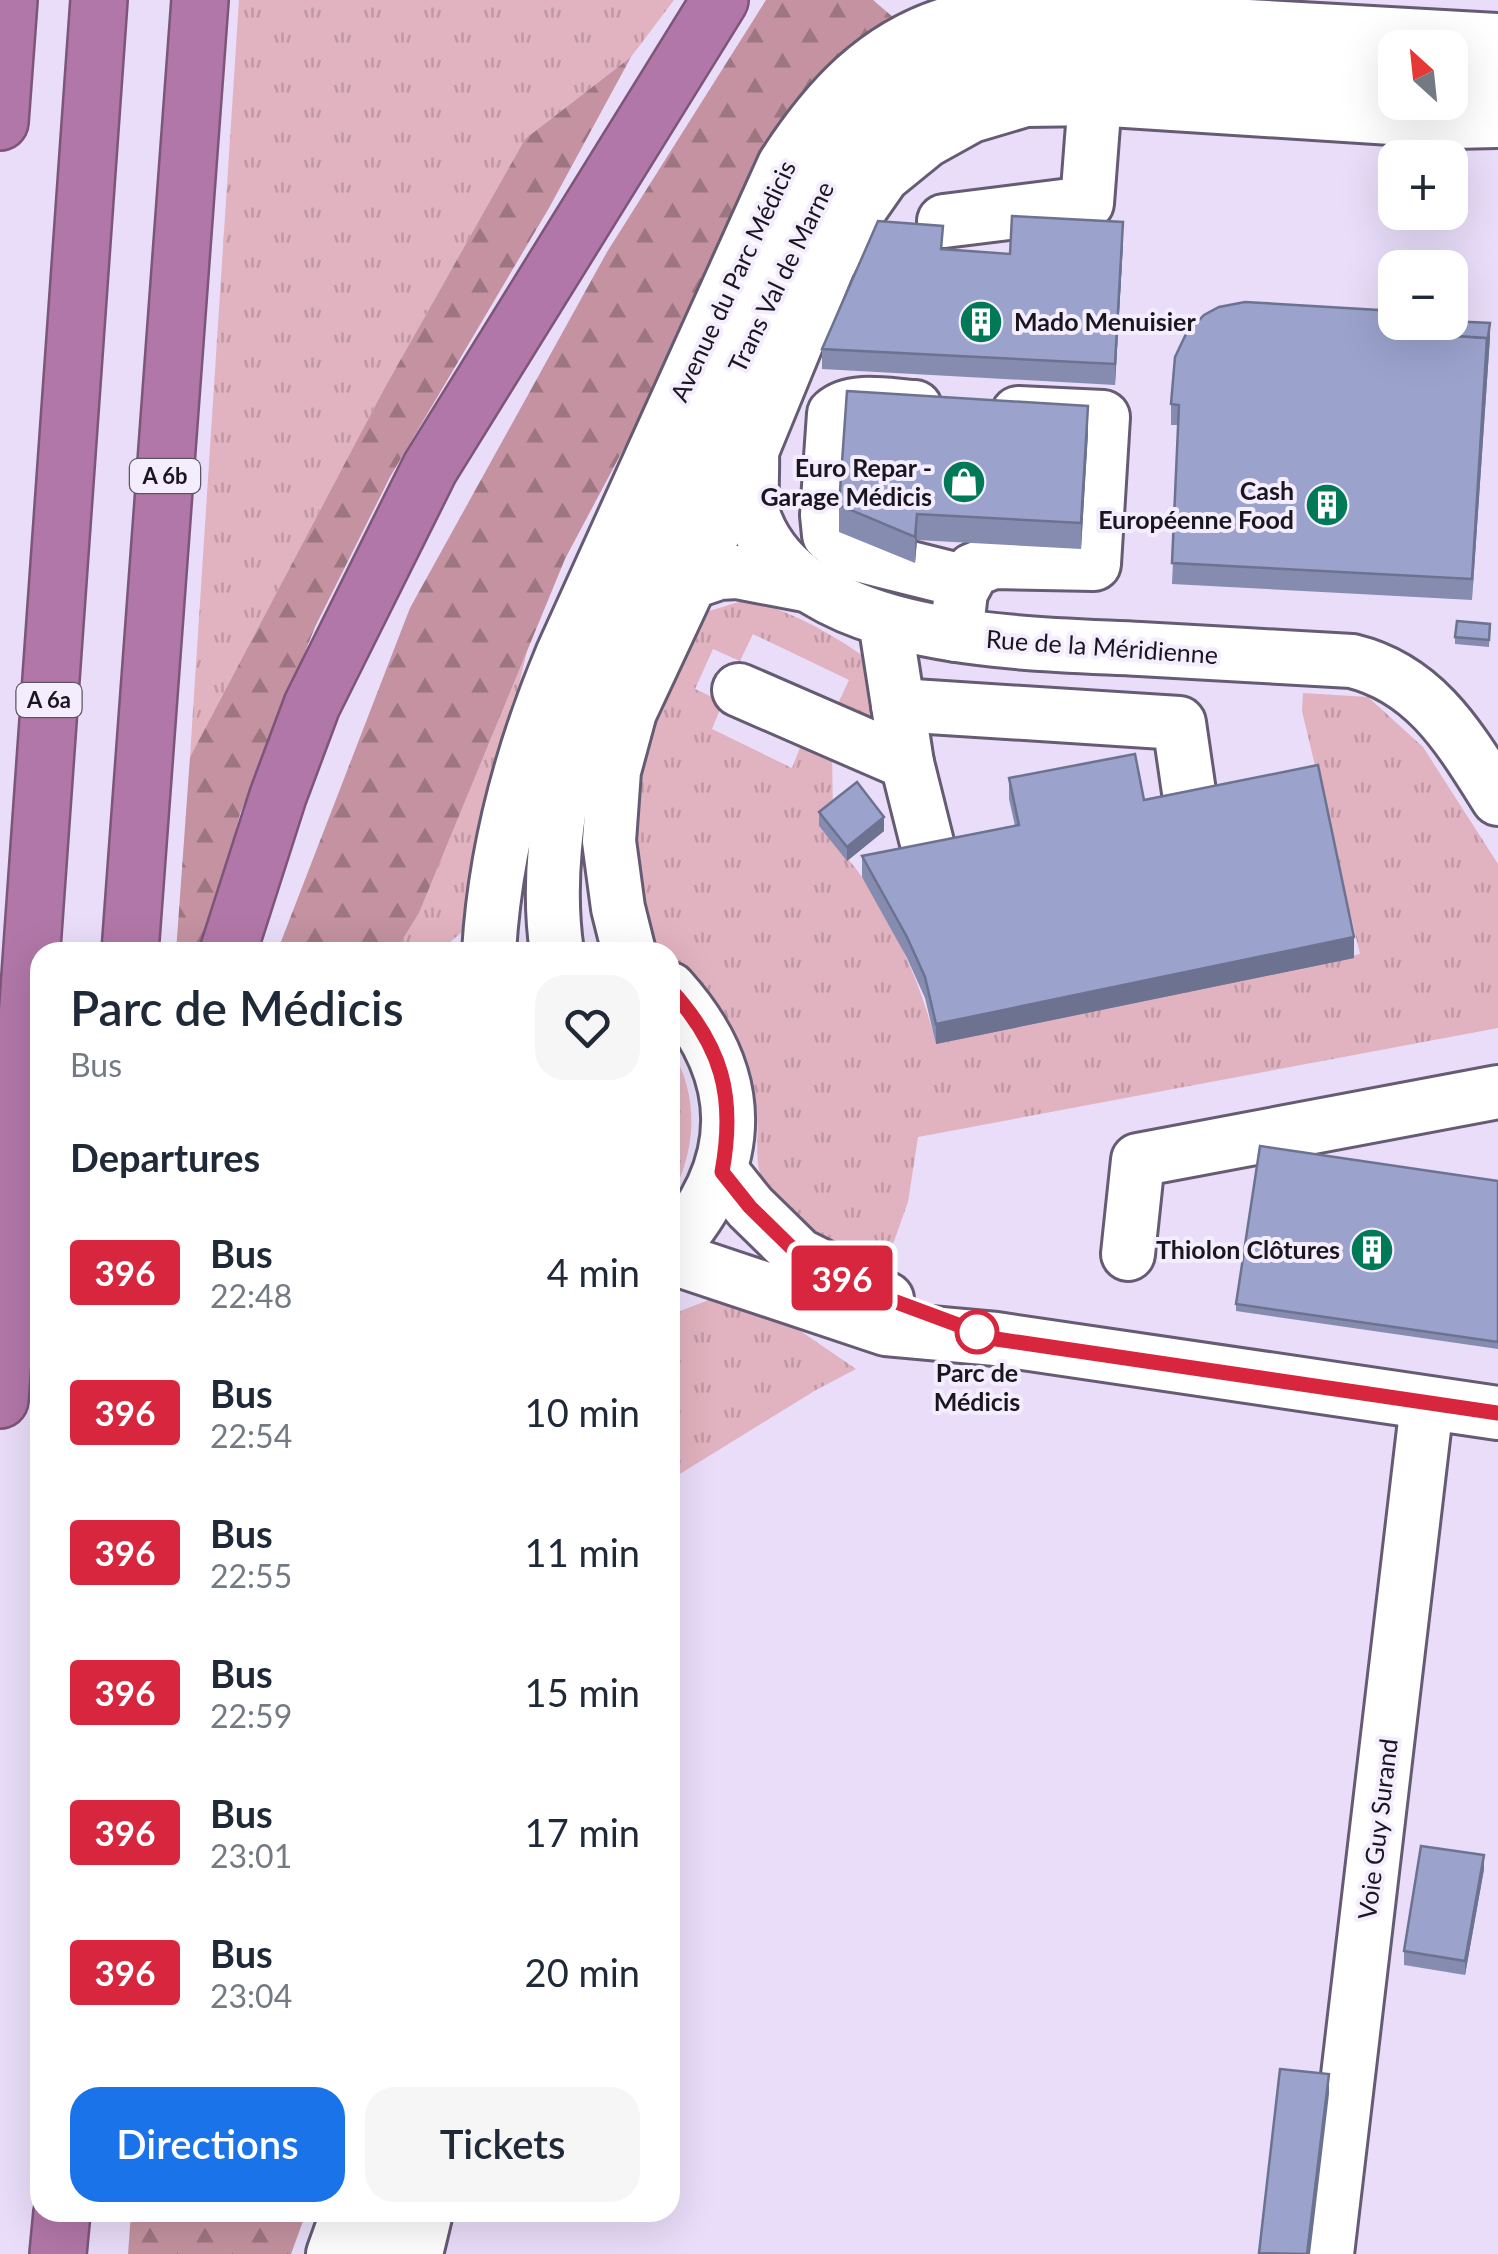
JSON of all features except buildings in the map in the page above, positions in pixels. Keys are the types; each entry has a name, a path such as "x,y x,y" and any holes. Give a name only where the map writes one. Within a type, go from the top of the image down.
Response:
{"highway":[{"path":"0,122 9,0"},
{"name":"A 6a","path":"32,942 99,0"},
{"name":"A 6b","path":"131,942 200,0"},
{"path":"231,942 312,705 430,468 720,0"},
{"name":"A 6a","path":"0,1400 30,976"},
{"path":"58,2254 61,2222"}],"street":[{"name":"Avenue du Parc Médicis","path":"489,942 514,792 533,725 784,165 816,116 858,74 904,42 955,22 1016,13 1110,9 1498,40"},
{"name":"Trans Val de Marne","path":"572,942 558,818 574,743 603,666 810,204 850,144 898,104 953,72 1010,60 1082,58 1378,74"},
{"path":"1468,79 1498,81"},
{"path":"627,942 618,908 609,841 614,772 630,712 752,451 828,266 855,216 883,176 926,140 971,116 1026,100 1095,100 1453,122 1498,121"},
{"path":"944,221 1087,203 1095,100"},
{"path":"956,635 961,592 973,570 994,562 1094,564 1104,417 860,404 841,408 834,414 829,534 850,553 966,582"},
{"name":"Rue de la Méridienne","path":"752,451 755,520 778,556 805,585 885,621 983,641 1352,661 1376,667 1402,682 1449,723 1498,800"},
{"path":"689,582 737,572 805,585"},
{"path":"885,621 907,763 930,855"},
{"path":"739,690 907,763"},
{"path":"898,705 1179,723 1188,792"},
{"path":"680,1001 701,1025 720,1067 728,1112 722,1172 697,1220 680,1239"},
{"path":"1128,1254 1138,1160 1498,1092"},
{"path":"722,1172 750,1207 799,1255 872,1293 996,1339"},
{"path":"680,1261 886,1328 996,1339 1498,1413"},
{"name":"Voie Guy Surand","path":"1328,2254 1427,1404"},
{"path":"333,2254 344,2222"},
{"path":"378,2254 384,2222"},
{"path":"416,2254 424,2222"}],"green space":[{"path":"239,0 674,0 631,57 525,139 384,389 190,757"},
{"path":"766,0 873,0 901,24 833,71 789,111 709,288 565,559 419,913 401,942 281,942 410,608 607,252"},
{"path":"631,57 549,208 390,477 315,627 240,814 208,942 177,942 190,757 384,389 525,139"},
{"path":"745,600 810,624 869,660 874,713 868,719 836,708 849,680 753,634 740,661 713,649 695,689 723,702 712,729 792,768 805,735 832,752 833,815 819,826 859,873 887,919 916,980 936,1044 1360,954 1302,711 1303,693 1368,697 1423,747 1498,864 1498,1028 918,1137 908,1202 883,1272 828,1245 780,1208 762,1180 750,1079 724,1022 680,969 680,942 652,942 638,930 623,791 691,624 706,612"},
{"path":"527,651 486,822 479,884 464,930 450,942 401,942 419,913"},
{"path":"680,1065 690,1104 686,1161 680,1178"},
{"path":"724,1294 764,1306 856,1369 680,1474 680,1311"},
{"path":"130,2222 303,2222 291,2254 128,2254"}],"bus line":[{"name":"396","path":"680,1001 701,1025 720,1067 728,1112 722,1172 750,1207 799,1255 848,1281 996,1339 1498,1413"}],"place":[{"name":"Mado Menuisier","path":"981,322"},
{"name":"Euro Repar - Garage Médicis","path":"964,482"},
{"name":"Cash Européenne Food","path":"1327,505"},
{"name":"Thiolon Clôtures","path":"1372,1250"},
{"name":"Parc de Médicis","path":"977,1332"}]}
